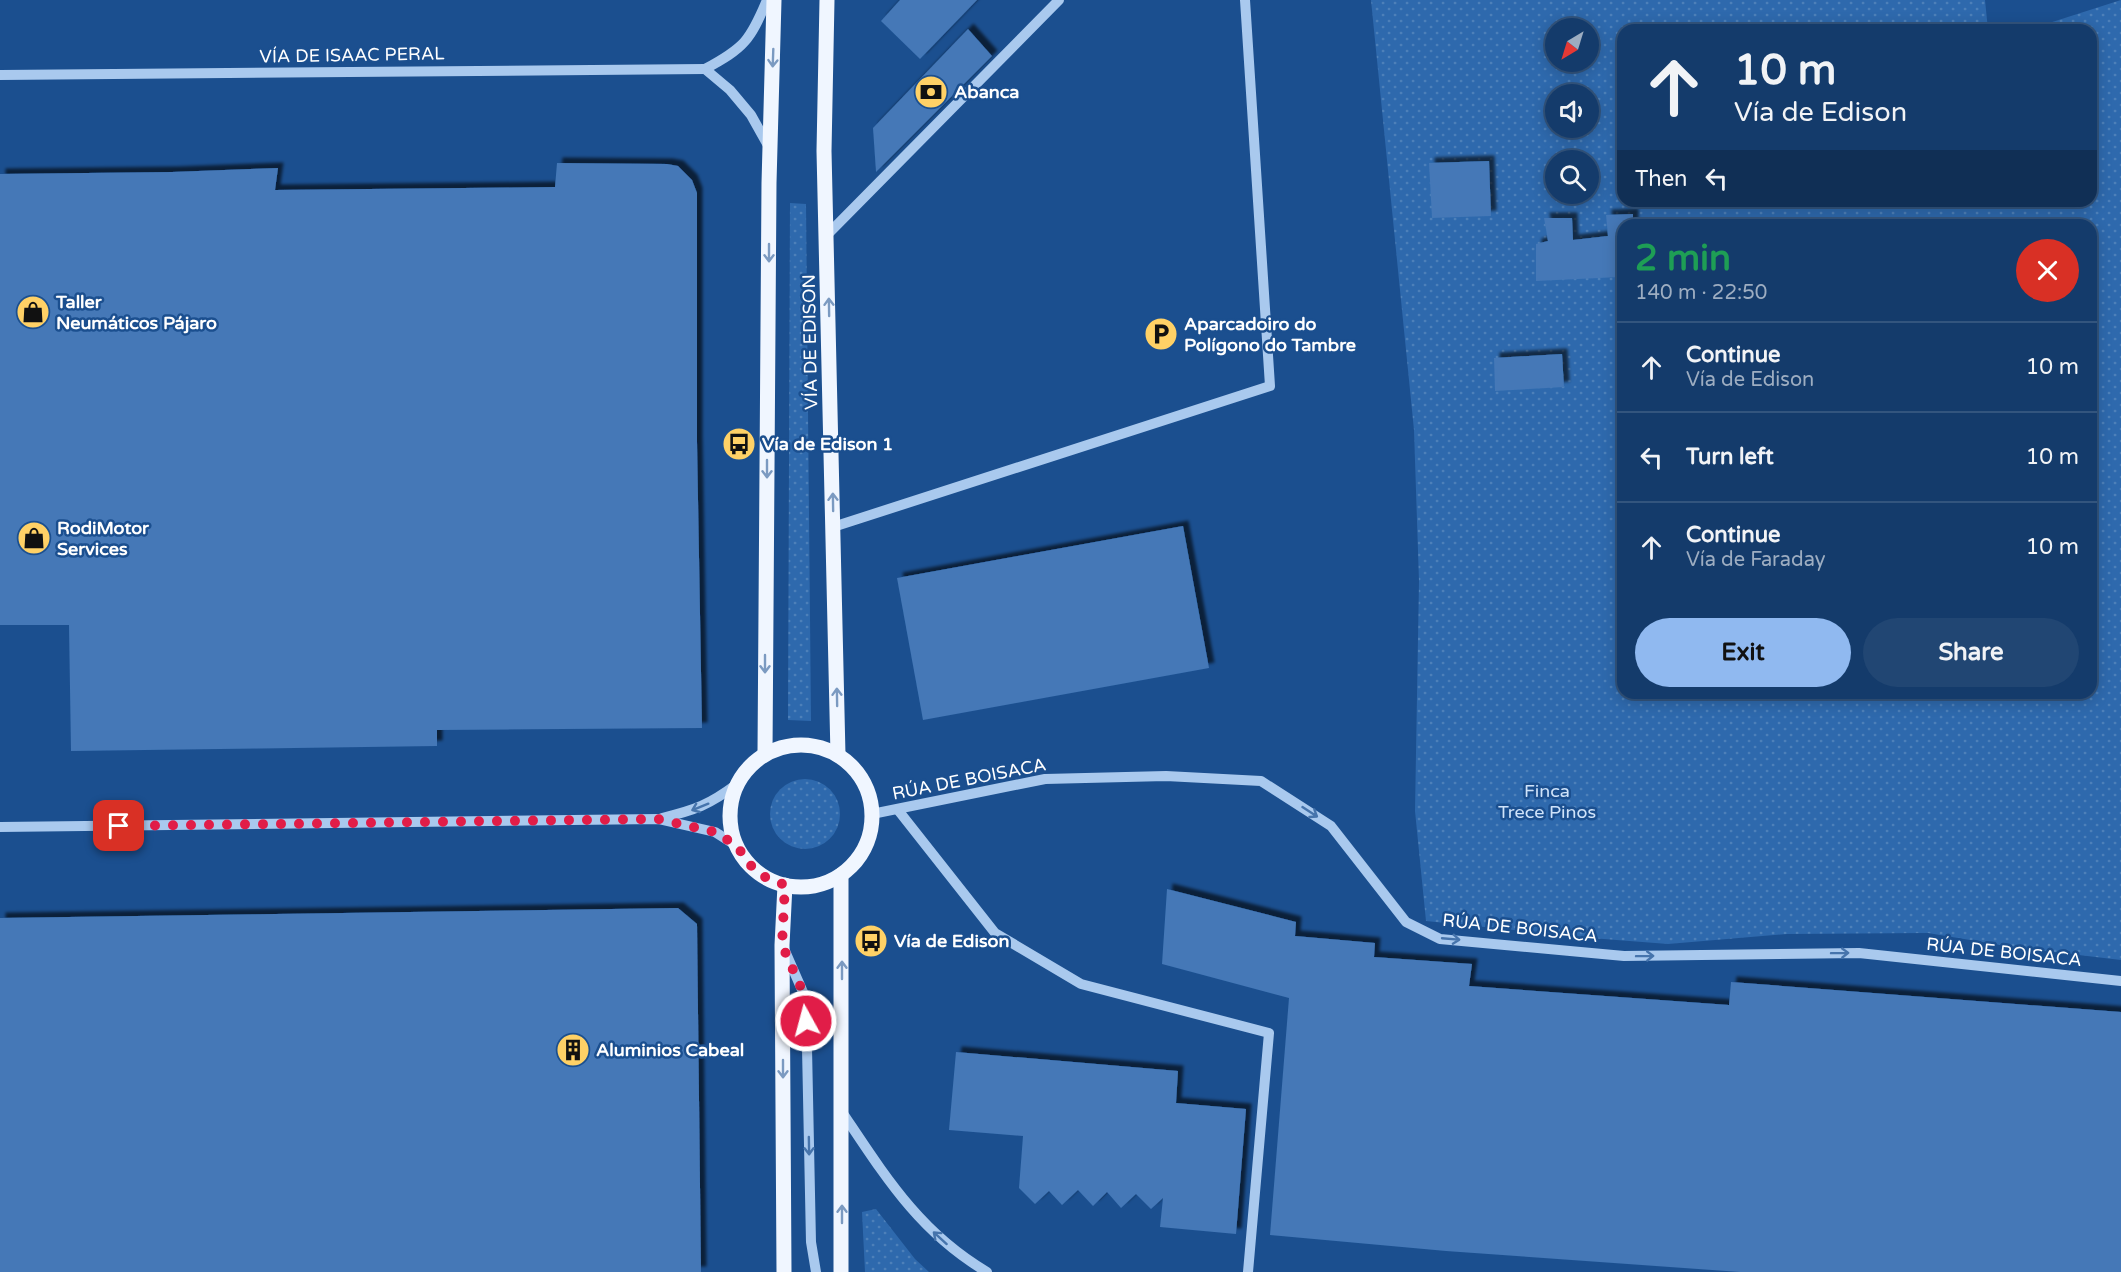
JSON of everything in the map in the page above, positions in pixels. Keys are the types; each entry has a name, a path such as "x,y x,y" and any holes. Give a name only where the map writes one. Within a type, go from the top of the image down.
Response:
{"main road":[{"path":"765,754 770,149 774,0"},
{"name":"VÍA DE EDISON","path":"827,0 824,151 838,755"},
{"path":"802,745 820,747 838,755 856,770 867,790 873,814 869,837 864,848 858,858 841,875 824,883 805,887 785,885 765,877 749,864 737,846 731,825 731,805 737,784 748,767 765,754 783,747 802,745"},
{"path":"841,875 842,1272"},
{"path":"784,1272 782,945 785,885"}],"street":[{"name":"VÍA DE ISAAC PERAL","path":"0,75 705,69 732,55 749,39 767,0"},
{"path":"827,235 1059,0"},
{"path":"833,527 1270,386 1245,0"},
{"path":"705,69 730,90 751,115 770,149"},
{"name":"RÚA DE BOISACA","path":"873,814 1045,779 1166,776 1261,781 1331,826 1406,922 1440,939 1624,956 1859,953 2121,981"},
{"path":"0,827 658,819 689,812 712,802 737,784"},
{"path":"898,810 995,933 1081,984 1269,1033 1248,1272"},
{"path":"658,819 715,832 737,846"},
{"path":"782,945 806,999 811,1242 816,1272"},
{"path":"842,1112 886,1178 918,1218 960,1256 987,1272"}],"green space":[{"name":"Finca Trece Pinos","path":"1371,0 1985,0 1987,24 1617,24 1617,207 2097,207 2097,24 2046,24 2121,0 2121,960 2012,947 1928,933 1787,934 1668,944 1426,921 1415,811 1419,581 1414,430"},
{"path":"790,203 806,204 811,721 788,720"},
{"path":"805,779 818,782 830,789 837,801 840,814 837,827 830,839 818,846 805,849 792,846 780,839 773,827 770,814 773,801 780,789 792,782"},
{"path":"876,1209 915,1259 929,1272 865,1272 862,1212"}],"building":[{"path":"900,0 977,0 920,59 881,21"},
{"name":"Abanca","path":"968,29 992,56 876,172 873,128"},
{"path":"1489,161 1491,216 1432,218 1429,163"},
{"path":"557,163 678,166 692,180 697,193 697,442 702,728 437,730 437,746 71,751 69,625 0,625 0,174 278,168 275,190 555,187"},
{"path":"1633,214 1633,219 1617,219 1617,277 1536,281 1536,244 1548,241 1544,218 1572,218 1573,240 1608,236 1606,215"},
{"path":"1562,354 1564,387 1495,391 1494,358"},
{"path":"1183,526 1209,668 923,720 897,578"},
{"path":"1167,889 1296,922 1295,936 1375,943 1374,957 1472,964 1469,986 1729,1005 1731,982 2121,1012 2121,1272 1740,1272 1446,1251 1270,1235 1289,998 1162,964"},
{"path":"678,908 697,924 701,1272 0,1272 0,918"},
{"path":"956,1052 1178,1071 1176,1103 1246,1109 1236,1234 1160,1227 1163,1198 1151,1209 1136,1194 1121,1208 1107,1192 1093,1206 1078,1190 1062,1205 1049,1191 1035,1204 1019,1188 1023,1136 949,1130"}],"place":[{"name":"Abanca","path":"931,92"},
{"name":"Taller Neumáticos Pájaro","path":"33,312"},
{"name":"Aparcadoiro do Polígono do Tambre","path":"1161,334"},
{"name":"Vía de Edison 1","path":"739,444"},
{"name":"RodiMotor Services","path":"34,538"},
{"name":"Vía de Edison","path":"871,941"},
{"name":"Aluminios Cabeal","path":"573,1050"}],"route":[{"path":"119,826 658,819 715,832 737,846 749,864 765,877 785,885 782,945 806,999 806,1021"}]}
